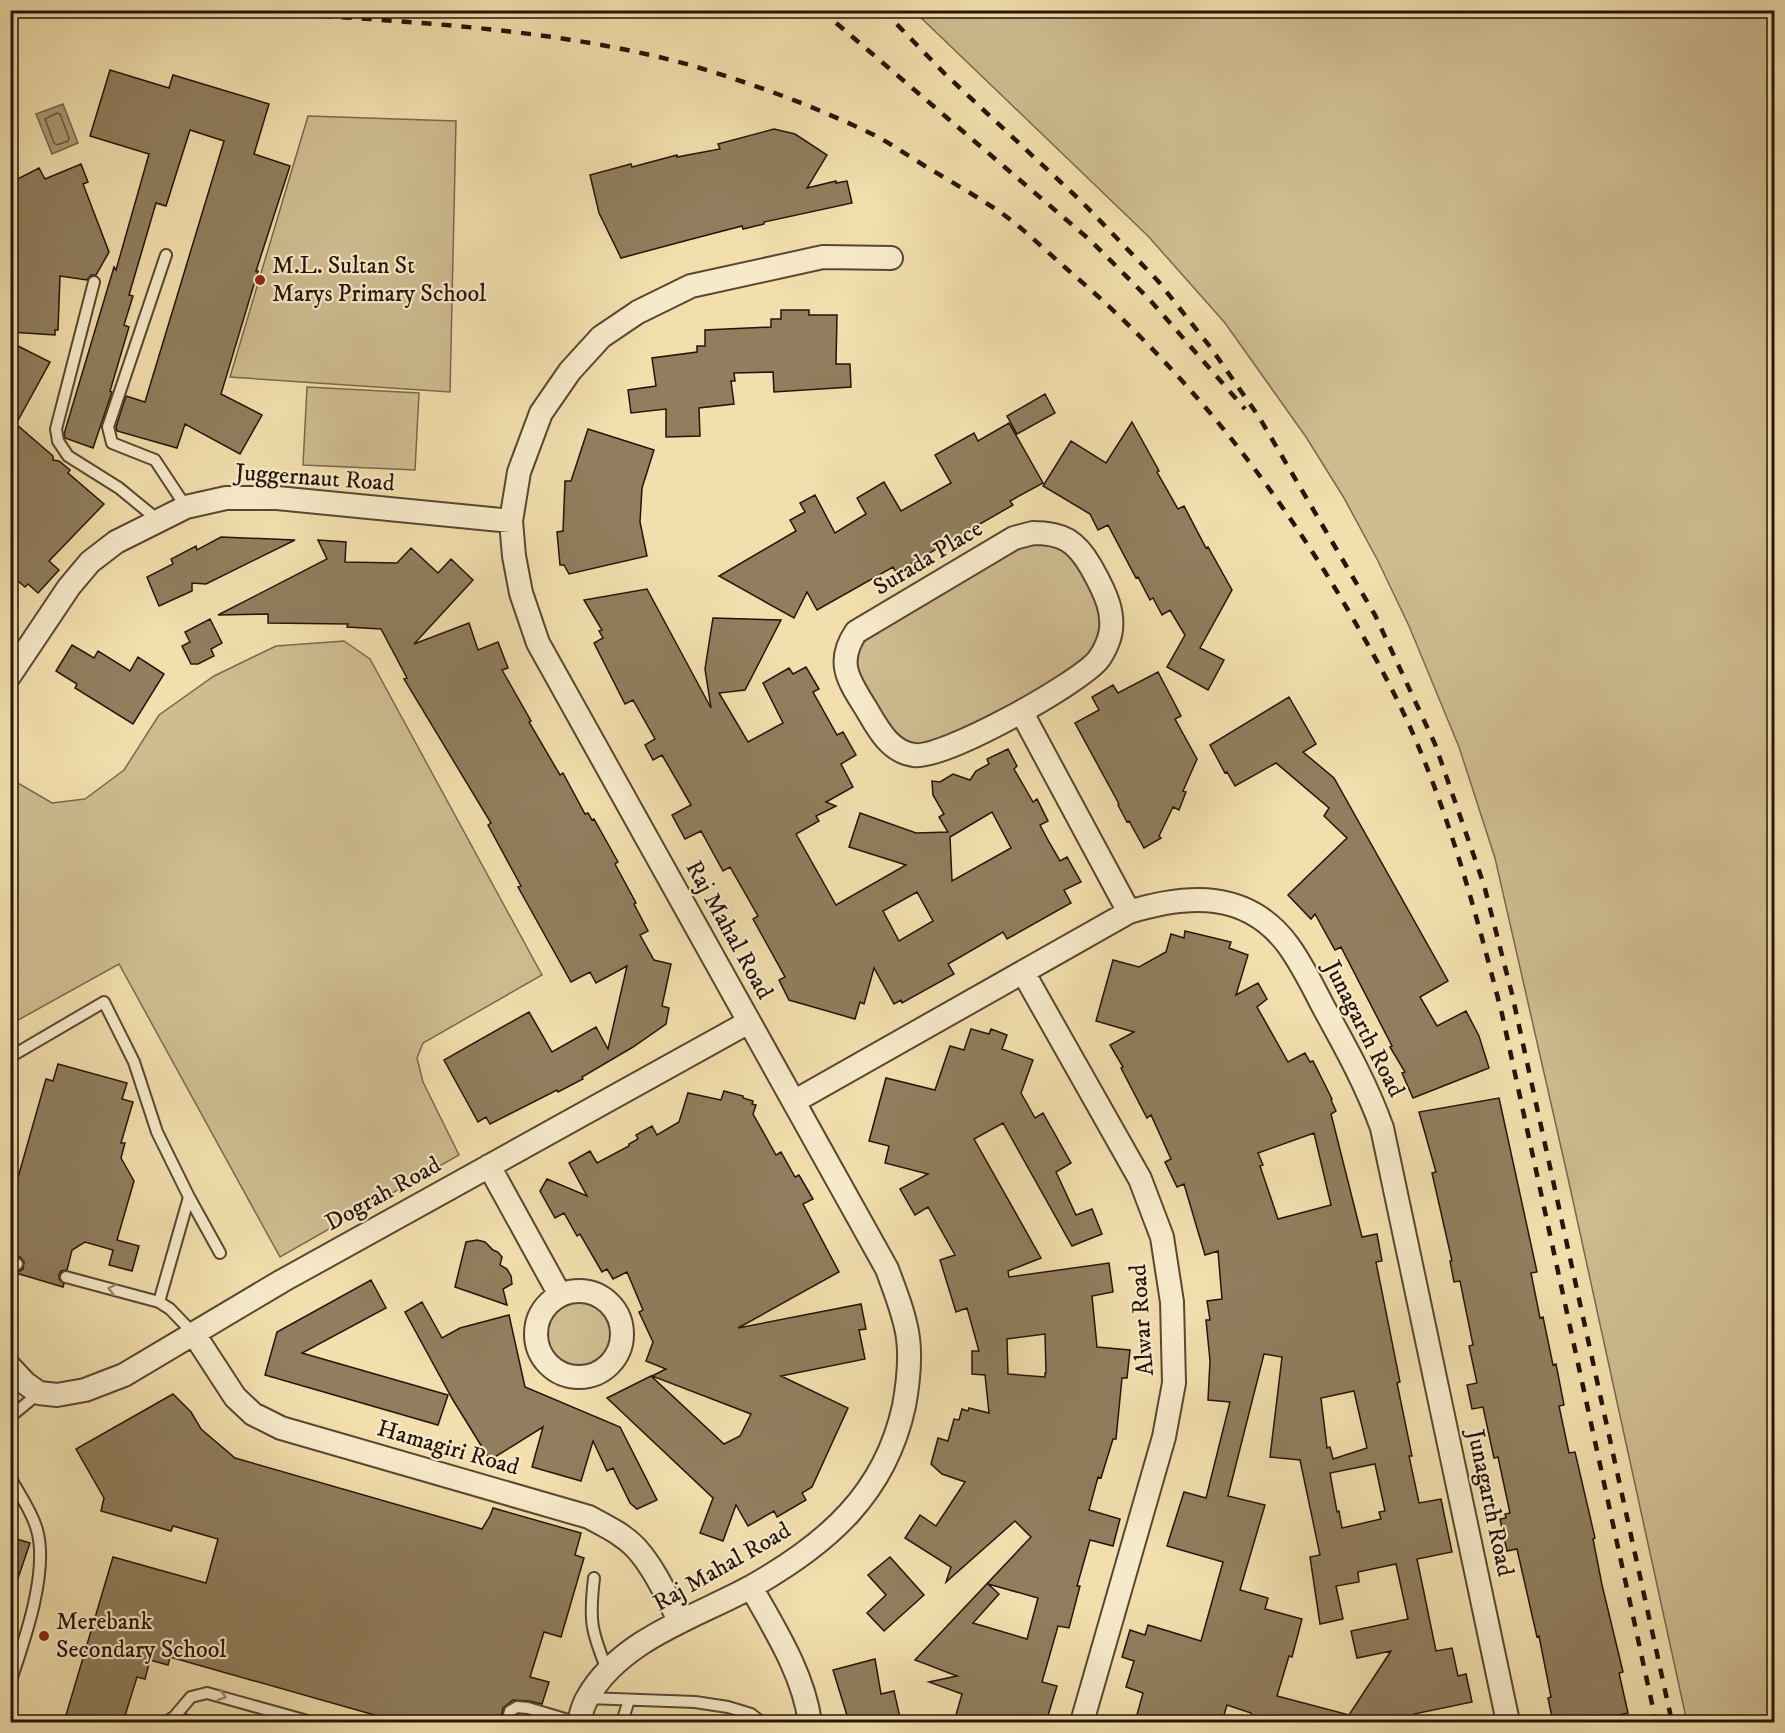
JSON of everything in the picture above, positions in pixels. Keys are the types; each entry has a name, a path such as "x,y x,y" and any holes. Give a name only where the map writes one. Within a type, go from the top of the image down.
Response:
{"street":[{"name":"Raj Mahal Road","path":"577,1722 587,1698 607,1670 628,1653 680,1622 751,1587 829,1533 855,1508 873,1483 889,1454 900,1424 909,1366 908,1337 887,1269 538,642 520,593 514,555 511,521 519,472 541,413 570,371 601,337 638,312 691,286 823,257 891,258"},
{"name":"Juggernaut Road","path":"11,674 69,587 90,562 116,542 186,507 226,498 277,498 511,521"},
{"name":"Surada Place","path":"1033,533 1053,533 1068,539 1083,554 1109,605 1113,623 1108,643 1098,660 1067,684 1022,713 942,749 915,755 894,747 882,735 852,686 845,666 847,645 856,632 1014,538 1033,533"},
{"path":"1022,713 1130,912"},
{"name":"Junagarth Road","path":"795,1101 1130,912 1156,904 1185,900 1221,901 1260,917 1287,944 1369,1092 1384,1137 1508,1722"},
{"name":"Alwar Road","path":"1023,972 1140,1179 1162,1237 1172,1302 1174,1383 1164,1437 1082,1722"},
{"name":"Dograh Road","path":"39,1393 57,1395 85,1390 124,1375 282,1281 750,1022"},
{"path":"489,1166 560,1295"},
{"name":"Hamagiri Road","path":"194,1334 235,1397 253,1414 281,1428 589,1517 613,1530 636,1548 657,1578 680,1622"},
{"path":"10,1366 25,1383 39,1393"},
{"path":"751,1587 792,1663 808,1707 810,1722"}],"lane":[{"path":"166,255 108,427 112,443 155,460 186,507"},
{"path":"94,282 56,429 58,441 68,456 119,488 158,520"},
{"path":"10,1057 104,1002 134,1062 157,1132 220,1253"},
{"path":"159,1302 189,1197"},
{"path":"66,1277 159,1302 170,1309 194,1334"},
{"path":"10,1417 39,1393"},
{"path":"10,1477 34,1519 40,1551 35,1599 10,1683"},
{"path":"594,1578 590,1621 593,1636 607,1670"},
{"path":"170,1720 191,1697 207,1693 311,1722"},
{"path":"587,1698 695,1702 728,1707 751,1714 761,1722"},
{"path":"622,1722 629,1700"},
{"path":"507,1722 510,1711 517,1707 528,1708 549,1719 577,1722"},
{"path":"170,1720 192,1722"}],"shaded area":[{"path":"914,11 1774,11 1774,1722 1687,1722 1568,1178 1495,858 1459,747 1409,626 1378,561 1344,498 1306,437 1225,323 1148,236"},
{"path":"308,116 456,121 450,392 230,377"},
{"path":"307,387 419,393 415,470 303,465"},
{"path":"1040,544 1056,544 1069,550 1102,606 1099,641 1089,655 1010,708 928,745 911,743 898,738 860,681 857,664 860,647 875,629 1013,549"},
{"path":"344,641 370,659 542,975 423,1043 417,1058 423,1082 459,1155 280,1257 119,964 11,1024 11,779 52,803 85,799 124,770 159,715 214,676 276,646"},
{"path":"580,1299 594,1302 606,1310 614,1322 617,1336 614,1350 606,1362 594,1370 580,1373 566,1370 554,1362 546,1350 543,1336 546,1322 554,1310 566,1302"}],"water":[{"path":"63,104 78,143 52,154 36,114"}],"building":[{"path":"110,70 169,88 173,75 269,104 254,154 290,166 256,271 258,271 221,394 262,415 240,454 185,424 177,448 117,431 116,427 126,396 145,402 224,141 190,130 166,206 156,203 129,295 133,296 124,325 129,327 110,391 112,392 93,448 65,438 64,434 114,267 116,270 149,154 90,136"},
{"path":"774,129 795,134 827,155 807,188 836,181 836,183 847,181 852,203 764,222 764,224 743,229 742,226 621,258 599,213 590,175 631,164 632,167 677,155 677,157 720,149 718,144"},
{"path":"81,164 88,182 83,184 109,252 96,275 91,275 87,280 60,276 58,330 55,330 55,335 10,332 10,183 39,168 45,179"},
{"path":"781,310 809,310 809,315 837,315 836,364 850,364 851,387 774,392 773,372 734,373 735,381 731,381 734,404 699,408 700,436 666,437 666,409 631,413 628,390 656,386 652,358 697,352 697,346 705,346 705,330 771,327 771,319 781,319"},
{"path":"10,342 50,362 16,424 53,456 53,460 59,461 70,470 68,473 104,504 49,561 59,570 38,593 28,584 25,587 10,574"},
{"path":"1045,394 1055,413 1017,434 1007,416"},
{"path":"1132,422 1178,509 1184,506 1232,590 1200,648 1224,660 1208,690 1167,667 1185,635 1170,610 1162,615 1153,598 1150,600 1108,525 1098,530 1090,514 1043,486 1071,441 1106,463"},
{"path":"1009,423 1043,483 1010,501 1013,505 897,574 893,567 817,610 807,592 794,618 719,576 796,531 790,520 805,512 800,503 815,495 835,533 866,514 857,498 884,482 901,511 951,483 935,455 974,433 978,441"},
{"path":"588,429 654,450 642,488 640,522 647,556 569,574 564,565 560,565 557,532 563,531 565,481 571,481"},
{"path":"221,537 295,540 206,584 192,583 192,591 159,606 147,577 173,564 171,559 196,546 197,550"},
{"path":"318,540 346,542 345,562 397,563 411,548 438,573 451,559 473,580 414,644 469,623 478,650 498,642 508,668 502,670 531,721 529,722 560,775 563,773 585,814 588,813 592,820 594,819 618,862 615,864 648,931 640,935 654,960 671,964 662,1006 669,1008 666,1024 633,1047 582,1077 583,1079 490,1124 486,1117 478,1122 444,1060 529,1012 552,1052 596,1027 608,1049 627,966 596,983 590,972 571,982 518,887 521,886 488,825 491,823 404,679 407,678 381,629 347,627 348,624 268,623 268,614 218,615 327,559"},
{"path":"647,589 711,708 705,669 713,618 781,620 745,690 719,693 748,742 783,723 763,683 789,668 793,674 806,667 819,689 813,692 837,735 843,732 856,755 841,764 853,787 826,802 836,806 816,816 819,821 796,834 836,905 906,865 849,847 860,813 916,833 948,832 939,817 944,814 933,795 932,781 940,782 953,774 970,780 976,771 989,764 987,759 1008,749 1017,766 1014,769 1033,802 1037,799 1048,821 1040,825 1049,842 1060,861 1067,857 1081,882 1064,890 1071,903 1007,939 1003,932 948,964 954,974 902,1003 901,1000 894,1004 874,968 864,1004 860,1002 855,1019 789,1000 779,980 785,977 753,919 758,916 730,867 723,871 701,831 685,839 672,815 691,805 662,755 653,760 645,745 655,739 633,700 625,704 594,643 603,638 599,631 602,630 584,600","holes":["992,812 1011,848 952,881 950,837","917,892 933,921 899,941 883,911"]},
{"path":"210,619 222,643 211,649 214,656 198,664 191,664 182,646 190,642 185,632"},
{"path":"72,645 94,658 98,651 130,671 138,657 164,674 133,724 75,688 77,684 56,671"},
{"path":"1158,672 1181,716 1175,719 1197,759 1183,791 1186,792 1179,810 1173,807 1159,836 1161,838 1144,848 1129,821 1127,822 1075,723 1099,710 1092,697 1113,685 1118,693"},
{"path":"1289,697 1316,744 1303,752 1334,778 1448,981 1420,997 1437,1026 1466,1011 1479,1036 1489,1068 1413,1098 1402,1073 1405,1072 1390,1047 1392,1046 1341,947 1335,950 1315,914 1311,919 1288,895 1347,838 1324,816 1329,808 1276,763 1235,786 1210,745"},
{"path":"1185,931 1231,942 1229,948 1248,955 1236,995 1258,983 1267,999 1257,1007 1288,1062 1305,1053 1310,1062 1313,1061 1336,1111 1331,1114 1362,1237 1377,1234 1382,1261 1376,1262 1400,1382 1397,1383 1419,1503 1441,1499 1452,1552 1417,1559 1436,1651 1452,1648 1458,1676 1466,1674 1472,1702 1414,1714 1416,1722 1255,1722 1251,1713 1227,1705 1222,1722 1135,1722 1143,1693 1126,1687 1134,1661 1122,1657 1130,1630 1145,1635 1148,1625 1201,1641 1223,1562 1167,1546 1184,1492 1206,1498 1230,1402 1208,1400 1210,1361 1206,1320 1210,1320 1207,1301 1222,1299 1218,1251 1205,1255 1184,1184 1177,1187 1165,1162 1171,1159 1151,1115 1147,1118 1110,1045 1134,1032 1096,1021 1113,960 1139,967 1166,952 1171,934 1184,938","holes":["1314,1133 1331,1205 1278,1219 1260,1166 1263,1165 1258,1153","1264,1354 1282,1357 1270,1457 1300,1460 1320,1555 1310,1557 1320,1624 1343,1619 1336,1586 1359,1582 1358,1572 1396,1564 1408,1619 1351,1631 1357,1658 1391,1651 1349,1715 1277,1696 1289,1656 1292,1657 1302,1619 1265,1609 1268,1598 1240,1590 1265,1505 1228,1496","1354,1391 1367,1448 1333,1459 1330,1447 1327,1448 1321,1398","1375,1464 1385,1511 1379,1512 1381,1519 1342,1528 1330,1473"]},
{"path":"971,1029 989,1034 991,1029 1007,1035 1002,1049 1033,1060 1021,1093 1035,1118 1043,1113 1071,1163 1056,1172 1076,1215 1092,1209 1102,1234 1072,1246 1003,1123 974,1139 1041,1258 1008,1271 1009,1277 1109,1263 1113,1292 1092,1296 1097,1347 1130,1350 1127,1378 1122,1378 1116,1439 1113,1439 1101,1478 1098,1477 1089,1510 1120,1519 1113,1546 1090,1540 1077,1586 1080,1586 1069,1628 1058,1626 1042,1682 1057,1686 1046,1722 954,1722 962,1694 929,1682 957,1676 915,1660 1031,1537 1015,1521 946,1582 951,1567 905,1538 920,1515 936,1526 965,1482 942,1474 931,1464 938,1438 948,1441 954,1419 959,1420 962,1409 968,1411 969,1408 989,1413 985,1375 972,1374 972,1351 979,1351 967,1308 956,1312 940,1260 955,1255 928,1207 915,1215 900,1189 928,1174 885,1163 889,1146 869,1141 886,1078 935,1090 950,1046 964,1050","holes":["1045,1334 1045,1377 1008,1374 1007,1339","988,1584 1038,1598 1027,1639 973,1623 999,1594"]},
{"path":"58,1064 127,1083 122,1099 133,1102 121,1143 125,1143 121,1158 134,1181 117,1240 139,1246 132,1271 109,1265 113,1250 85,1242 72,1250 67,1270 61,1271 59,1275 59,1279 64,1284 63,1287 16,1273 23,1269 24,1262 20,1257 10,1255 10,1179 17,1181 46,1079 53,1081"},
{"path":"724,1091 743,1096 756,1105 753,1114 776,1155 781,1152 795,1177 799,1175 813,1199 803,1204 839,1272 738,1328 861,1304 866,1329 859,1330 865,1359 781,1376 848,1408 812,1487 802,1493 806,1500 777,1517 774,1511 748,1526 736,1505 723,1541 700,1533 713,1498 607,1398 651,1376 724,1444 740,1436 751,1414 652,1376 666,1369 646,1361 653,1342 639,1312 643,1310 627,1272 613,1279 607,1269 602,1272 580,1234 577,1236 564,1213 555,1218 540,1191 547,1179 587,1196 569,1163 590,1151 597,1163 629,1146 638,1139 636,1135 652,1126 657,1135 679,1122 688,1093 721,1100"},
{"path":"1499,1098 1537,1272 1531,1273 1540,1318 1543,1317 1553,1365 1556,1364 1564,1405 1559,1406 1569,1453 1575,1452 1595,1538 1593,1539 1602,1585 1623,1672 1619,1673 1628,1713 1589,1722 1553,1722 1548,1698 1551,1697 1539,1636 1537,1637 1517,1549 1507,1551 1500,1519 1506,1518 1505,1514 1510,1513 1498,1457 1494,1458 1483,1407 1472,1409 1467,1385 1477,1383 1469,1346 1473,1345 1460,1281 1454,1282 1450,1261 1452,1261 1432,1173 1436,1172 1419,1112"},
{"path":"477,1240 485,1242 498,1252 502,1257 500,1265 507,1269 511,1276 512,1284 503,1289 507,1305 455,1287 466,1242"},
{"path":"371,1280 386,1308 302,1353 448,1395 438,1425 265,1375 277,1332"},
{"path":"422,1302 442,1338 460,1328 509,1315 525,1387 620,1427 657,1500 637,1509 630,1503 613,1468 607,1471 593,1441 581,1481 532,1467 543,1427 490,1460 453,1400 405,1312"},
{"path":"173,1394 191,1412 201,1429 235,1458 482,1529 493,1508 581,1533 575,1555 584,1558 561,1637 544,1632 530,1677 549,1682 542,1704 513,1700 503,1708 500,1722 399,1722 170,1657 168,1665 150,1660 145,1679 137,1677 123,1722 64,1722 113,1557 206,1583 218,1539 173,1526 171,1531 101,1511 104,1498 76,1449"},
{"path":"10,1537 30,1543 14,1590 10,1590"},
{"path":"890,1557 924,1595 884,1631 867,1613 886,1595 868,1575"},
{"path":"875,1659 881,1694 894,1691 901,1722 849,1722 833,1670"}],"railway":[{"path":"242,10 468,27 580,41 690,65 759,87 828,114 885,141 1009,219 1110,307 1187,386 1222,428 1288,516 1348,610 1410,727 1451,833 1502,1014 1656,1722"},
{"path":"821,10 1090,240 1150,300 1245,409"},
{"path":"883,10 945,74 1082,202 1158,281 1211,348 1259,417 1375,615 1435,744 1484,885 1512,994 1672,1722"}],"place":[{"name":"M.L. Sultan St Marys Primary School","path":"260,280"},
{"name":"Merebank Secondary School","path":"44,1636"}]}
